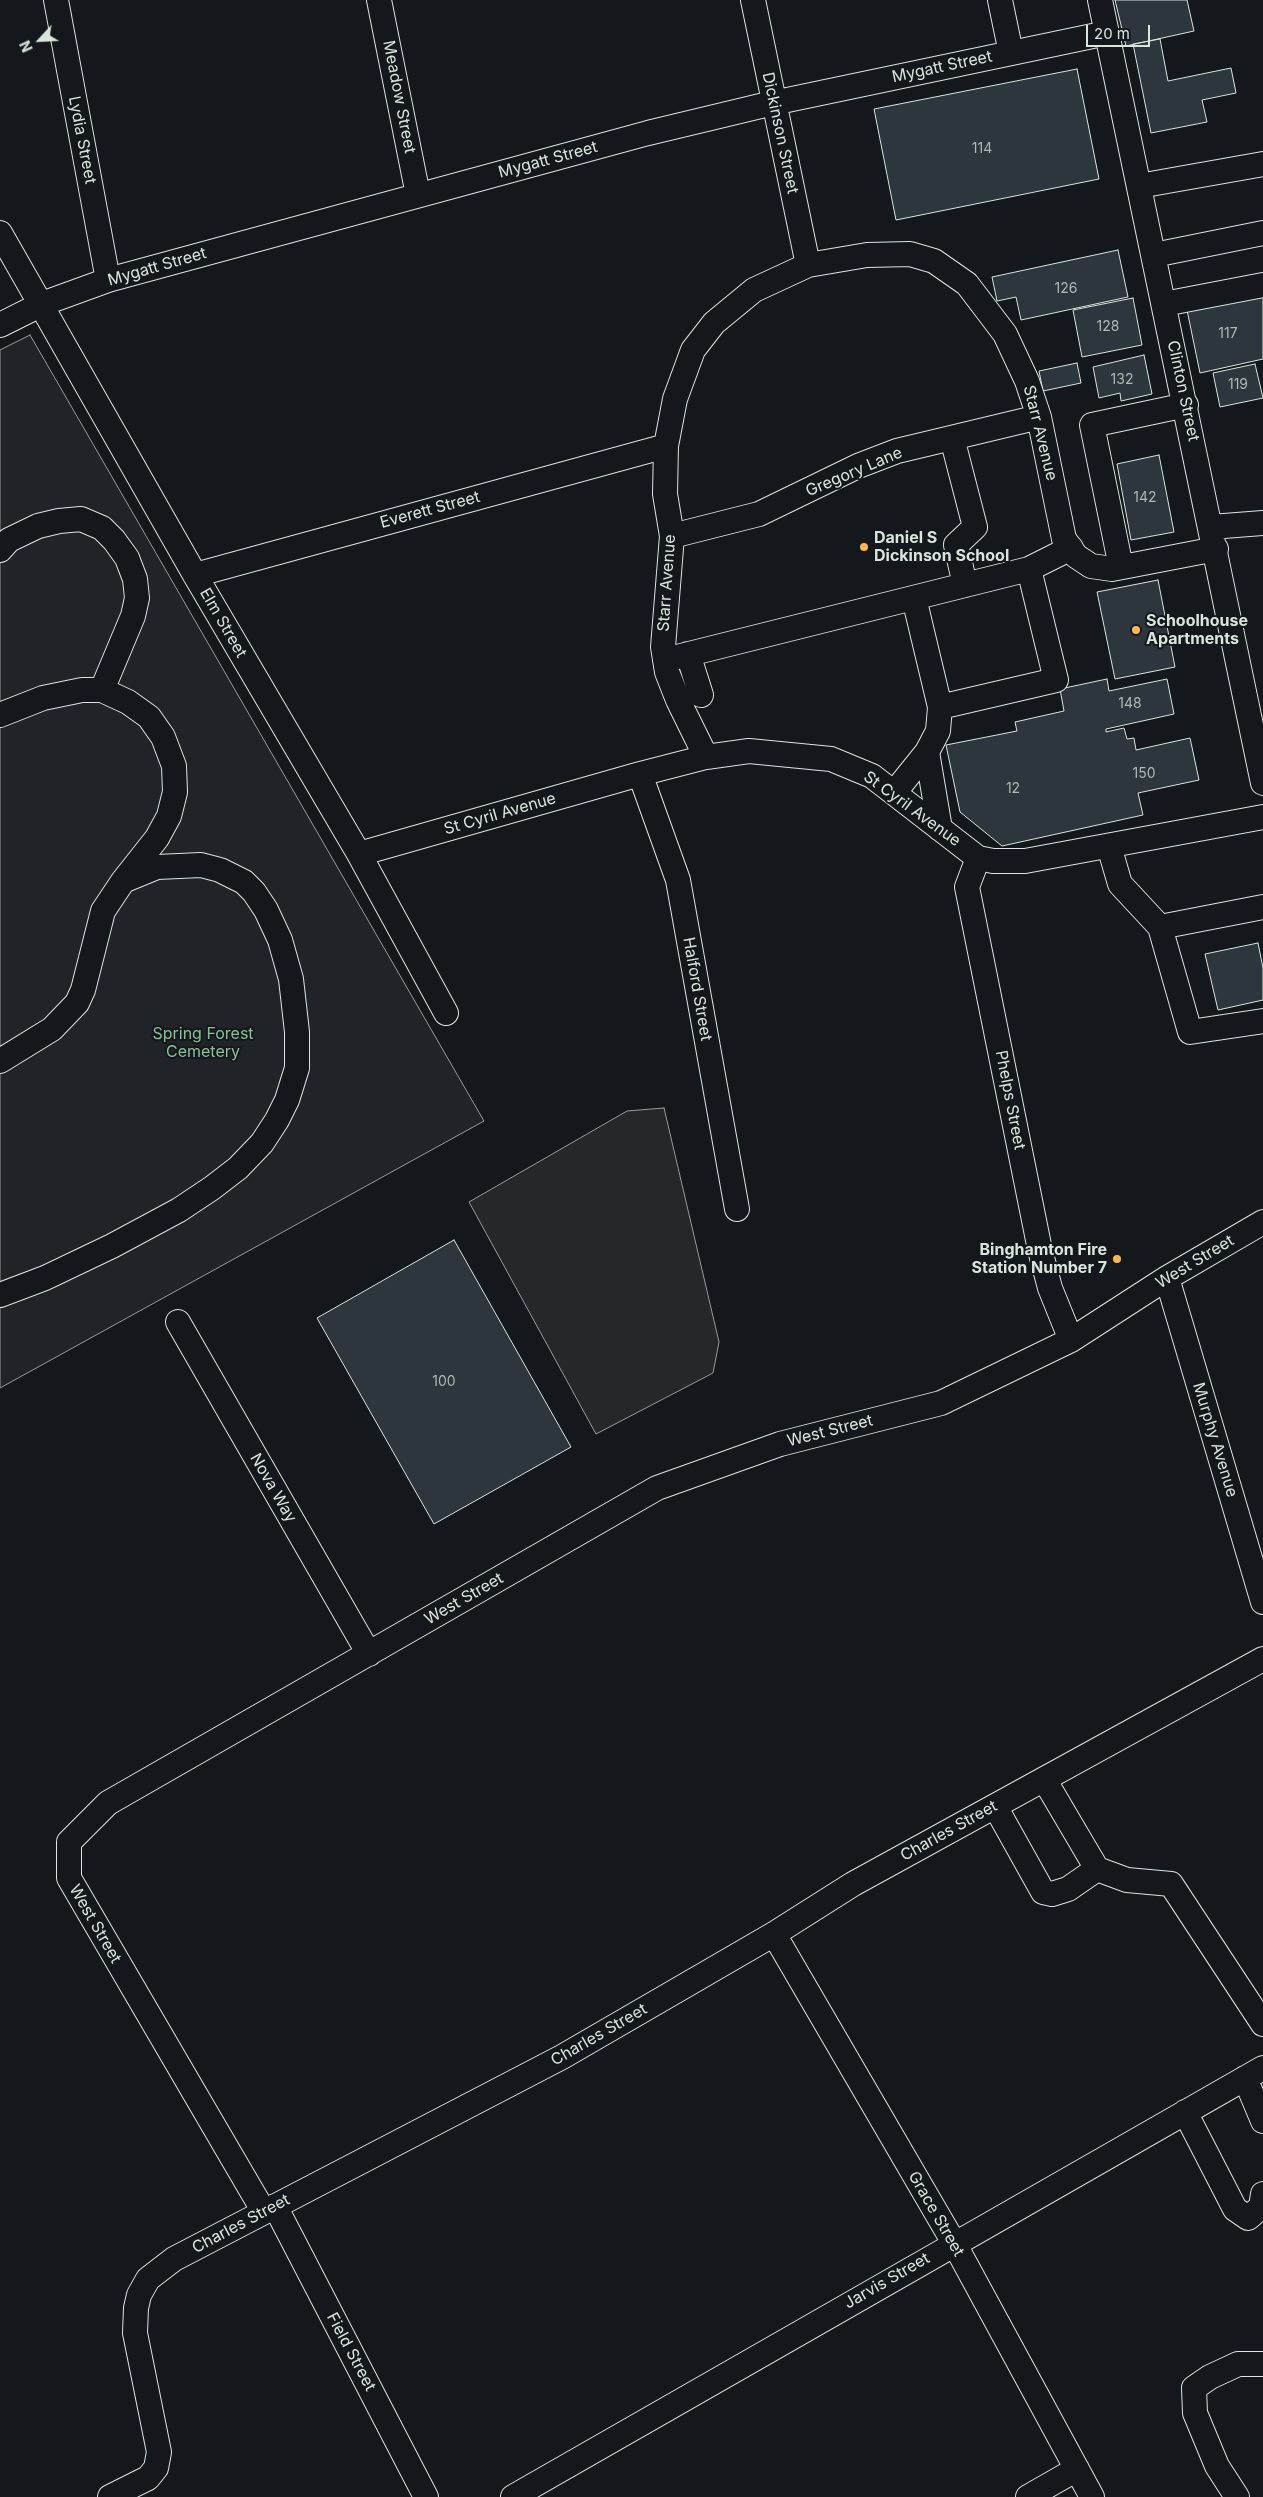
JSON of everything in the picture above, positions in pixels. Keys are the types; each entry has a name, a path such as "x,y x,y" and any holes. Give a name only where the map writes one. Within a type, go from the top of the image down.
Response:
{"street":[{"name":"Lydia Street","path":"56,0 108,280"},
{"name":"Meadow Street","path":"379,0 418,195"},
{"name":"Dickinson Street","path":"753,0 808,265"},
{"path":"1000,0 1011,53"},
{"name":"Clinton Street","path":"1100,0 1186,405 1263,783"},
{"name":"Mygatt Street","path":"0,325 42,304 108,280 648,133 774,103 1107,33"},
{"path":"1139,186 1263,164"},
{"name":"Elm Street","path":"0,233 195,575 359,854 446,1013"},
{"path":"1154,255 1263,233"},
{"name":"Starr Avenue","path":"706,757 678,700 665,660 663,647 672,536 665,494 666,446 675,399 693,350 714,323 754,290 808,265 867,255 910,254 934,261 967,284 1005,334 1027,381 1039,417 1064,538 1076,556 1091,566 1121,567 1263,523"},
{"path":"1164,304 1263,285"},
{"path":"1121,567 1092,425 1186,405"},
{"name":"Gregory Lane","path":"672,536 759,514 866,463 896,451 1039,417"},
{"path":"952,438 975,527 956,545 964,585"},
{"name":"Everett Street","path":"195,575 666,446"},
{"path":"0,550 16,537 38,526 59,521 81,519 102,528 114,540 127,558 135,579 137,598 133,616 102,690"},
{"path":"665,660 1029,570 1071,548"},
{"path":"940,707 1056,680 1029,570"},
{"path":"894,793 927,752 938,731 940,707 914,598"},
{"path":"688,654 701,696"},
{"path":"0,714 43,698 82,690 102,690 128,702 149,717 163,738 174,766 175,792 169,816 157,838 103,910 83,990 77,1003 52,1029 0,1061"},
{"name":"St Cyril Avenue","path":"359,854 640,774 706,757 749,751 831,759 872,776 978,858 993,861 1025,861 1263,817"},
{"path":"927,752 940,829"},
{"name":"Halford Street","path":"640,774 678,880 737,1209"},
{"path":"1109,846 1120,884 1160,927 1190,1032 1263,1020"},
{"name":"Phelps Street","path":"978,858 967,887 1040,1250 1050,1288 1071,1340"},
{"path":"0,1295 45,1278 112,1246 180,1210 212,1188 238,1168 262,1143 287,1100 297,1068 297,1032 291,979 280,940 266,910 254,892 244,882 220,870 201,865 157,867 123,881"},
{"path":"1160,927 1263,908"},
{"name":"West Street","path":"270,2209 68,1878 69,1842 108,1803 657,1488 780,1444 941,1403 1071,1340 1167,1278 1263,1222"},
{"name":"Murphy Avenue","path":"1167,1278 1263,1602"},
{"name":"Nova Way","path":"178,1322 369,1654"},
{"name":"Charles Street","path":"110,2497 148,2478 156,2468 159,2452 135,2333 136,2308 139,2295 148,2279 174,2259 562,2057 774,1934 853,1884 1263,1659"},
{"path":"1044,1779 1097,1869 1127,1880 1171,1884 1263,2024"},
{"path":"995,1806 1043,1892 1052,1894 1068,1889 1097,1869"},
{"name":"Grace Street","path":"774,1934 954,2243 1092,2497"},
{"path":"1254,2073 1263,2121"},
{"name":"Jarvis Street","path":"513,2497 1254,2073"},
{"path":"1185,2112 1235,2209 1248,2218 1261,2207 1263,2194"},
{"name":"Field Street","path":"270,2209 426,2497"},
{"path":"1237,2497 1217,2466 1195,2413 1194,2388 1238,2364 1263,2364"},
{"path":"1028,2497 1077,2469"}],"green space":[{"name":"Spring Forest Cemetery","path":"30,335 484,1121 0,1388 0,350"}],"shaded area":[{"path":"664,1108 719,1342 713,1373 596,1434 469,1202 627,1111"}],"building":[{"path":"1115,0 1187,0 1194,31 1126,46"},
{"path":"1160,39 1168,81 1231,68 1236,93 1202,100 1207,122 1151,133 1133,44"},
{"path":"1077,69 1099,179 896,220 874,109"},
{"path":"1118,250 1128,297 1021,320 1016,297 997,301 992,277"},
{"path":"1263,293 1263,359 1200,373 1187,310"},
{"path":"1133,298 1142,345 1082,357 1073,310"},
{"path":"1144,355 1152,394 1121,401 1120,393 1099,398 1093,367"},
{"path":"1077,363 1081,383 1043,391 1039,371"},
{"path":"1255,364 1263,398 1220,407 1213,373"},
{"path":"1159,455 1174,532 1131,540 1117,464"},
{"name":"Schoolhouse Apartments","path":"1158,580 1175,667 1115,679 1097,592"},
{"path":"1107,679 1109,691 1167,679 1174,714 1106,729 1106,732 1124,728 1127,739 1134,738 1136,750 1190,738 1199,780 1138,793 1143,815 1002,846 960,812 946,745 1017,731 1015,722 1064,711 1060,689"},
{"path":"1258,943 1263,968 1263,1000 1218,1010 1205,954"},
{"path":"454,1240 571,1447 434,1524 317,1318"}],"place":[{"name":"Daniel S Dickinson School","path":"864,547"},
{"name":"Schoolhouse Apartments","path":"1136,630"},
{"name":"Binghamton Fire Station Number 7","path":"1117,1259"}]}
